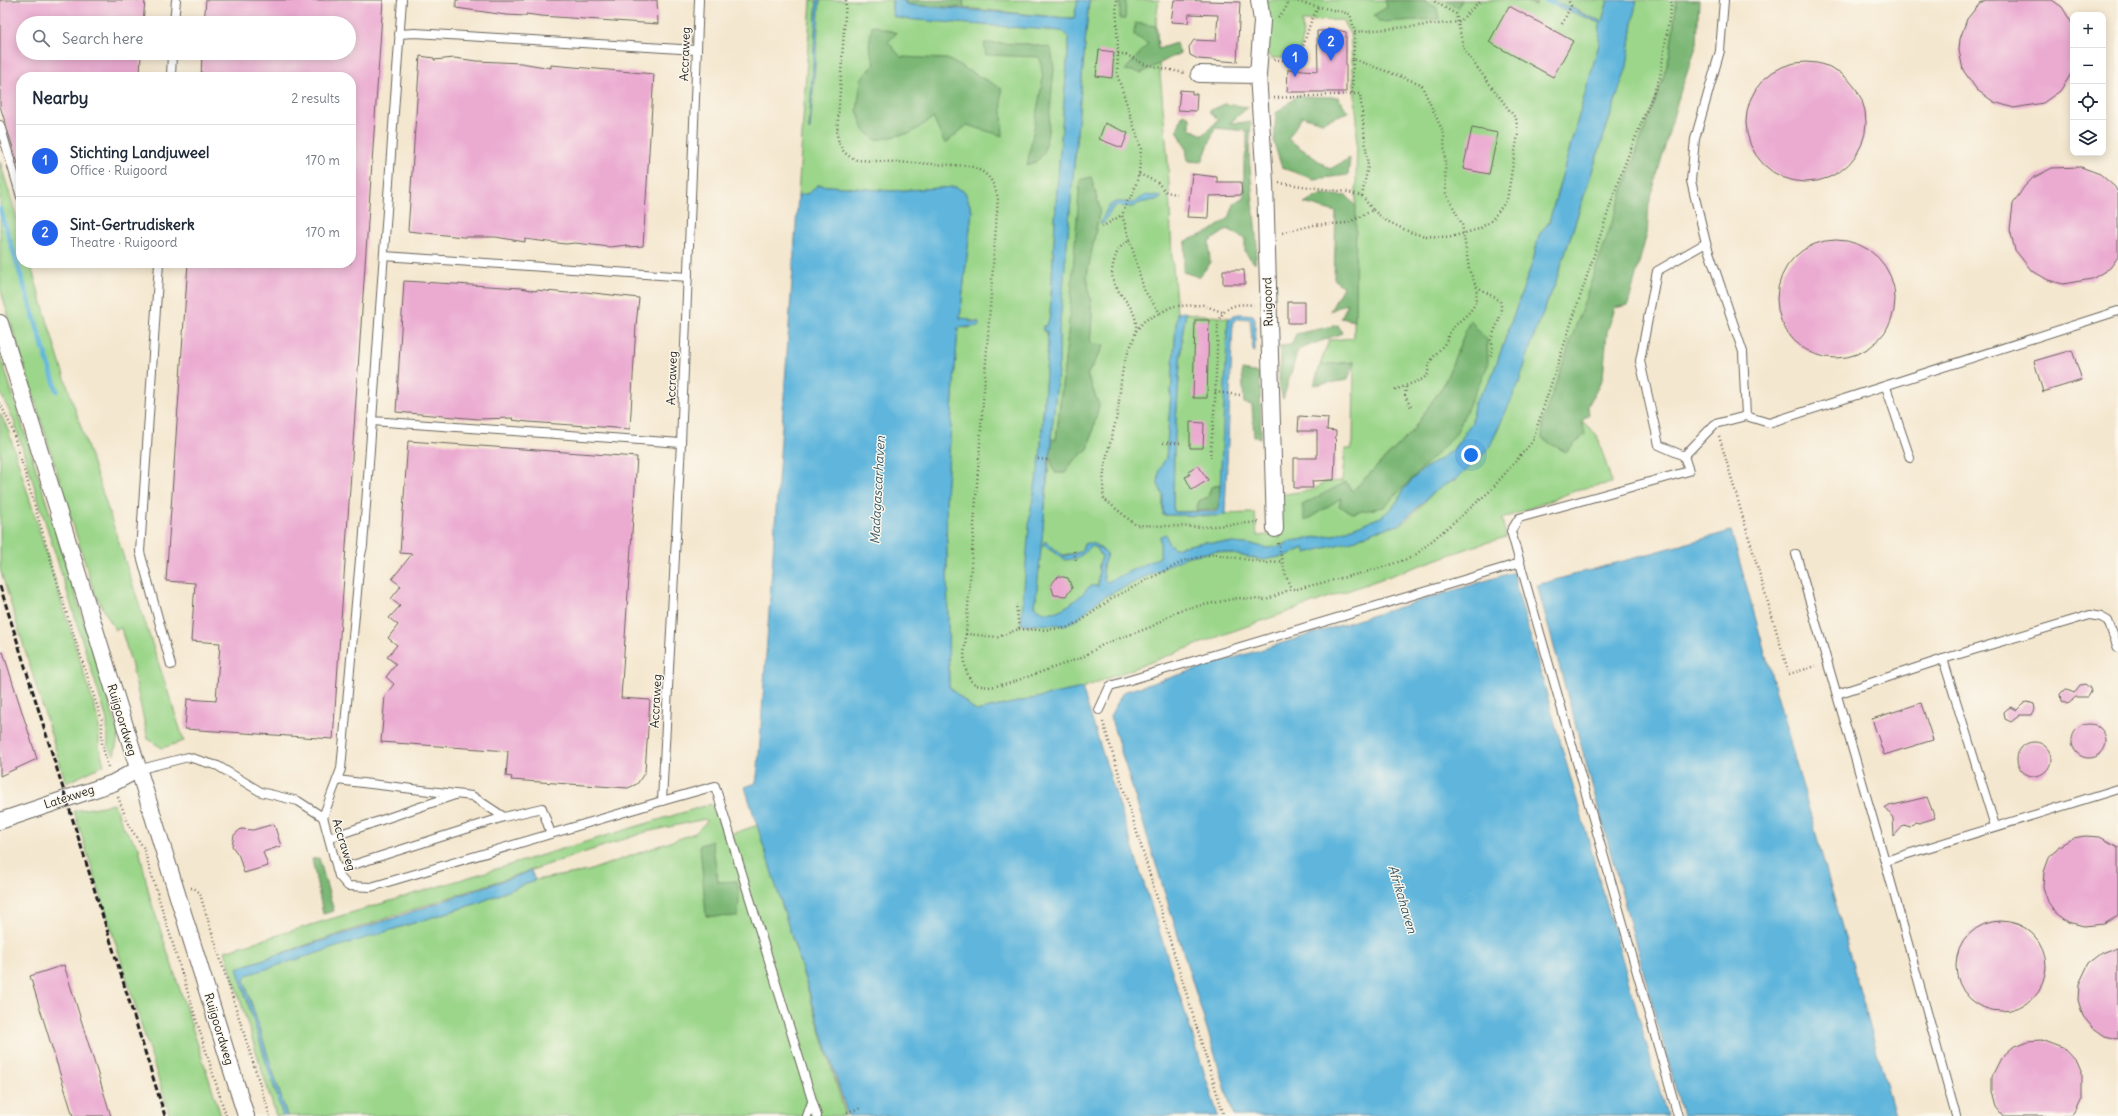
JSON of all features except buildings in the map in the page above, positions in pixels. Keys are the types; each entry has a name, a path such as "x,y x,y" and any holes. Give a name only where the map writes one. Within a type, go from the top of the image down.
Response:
{"street":[{"name":"Ruigoord","path":"1260,0 1262,21 1258,67 1265,182 1276,530"},
{"path":"1199,74 1258,67"},
{"name":"Ruijgoordweg","path":"0,323 246,1116"},
{"name":"Latexweg","path":"0,821 113,783 138,770"}],"lane":[{"path":"175,16 176,0"},
{"path":"323,817 342,769 360,559 363,546 402,0"},
{"name":"Accraweg","path":"138,770 188,757 218,766 261,792 298,801 323,817 339,876 348,886 371,887 662,801 681,443 699,0"},
{"path":"1724,0 1720,51 1695,139 1691,181 1706,244 1743,352 1746,416"},
{"path":"399,34 423,34 697,50"},
{"path":"171,72 172,60"},
{"path":"0,125 16,180"},
{"path":"1678,1116 1511,531 1519,518 1689,471 1684,456 1659,445 1640,361 1657,271 1706,244"},
{"path":"384,256 688,277"},
{"path":"159,268 140,552 171,665"},
{"path":"1684,456 1715,424 1746,416 1769,423 1886,387 2118,311"},
{"path":"1886,387 1910,458"},
{"path":"372,421 681,443"},
{"path":"1796,554 1885,861 1956,1116"},
{"path":"1099,710 1110,686 1520,563"},
{"path":"1837,694 1943,659 2090,615 2101,617 2108,621 2118,648"},
{"path":"1943,659 1995,826"},
{"path":"337,780 472,796 504,817"},
{"path":"662,801 715,786 817,1116"},
{"path":"1885,861 2118,788"},
{"path":"329,838 458,794"},
{"path":"337,870 504,817 542,808 551,834"},
{"path":"807,1116 812,1102"}],"path":[{"path":"846,0 836,135 839,147 847,156 858,160 970,166 984,171 994,184 998,198 964,656 966,670 970,680 976,685 989,687 1007,684 1081,658 1104,644 1151,627 1179,610 1238,598 1266,600 1291,588 1297,589 1374,570 1413,557 1490,491 1532,442 1620,176 1660,77 1672,0"},
{"path":"1116,0 1118,54 1117,74 1119,85 1141,148 1139,174 1132,197 1128,200 1122,215 1144,290 1160,314"},
{"path":"1290,0 1350,14 1355,32 1352,94"},
{"path":"1265,182 1320,187 1362,196 1372,210 1385,220 1412,233 1436,237 1463,234 1479,229 1491,221 1507,200 1518,134 1516,119 1464,50 1456,14 1432,0"},
{"path":"1355,32 1459,22 1481,0"},
{"path":"1562,24 1571,6 1568,0"},
{"path":"1258,67 1299,60 1310,24 1318,6"},
{"path":"1118,54 1125,54 1144,64 1199,74"},
{"path":"1353,59 1420,84 1444,134 1446,193 1462,224 1469,269 1476,286 1477,296 1473,310 1450,331 1447,340 1428,364 1428,374 1423,379 1406,387 1395,390"},
{"path":"1260,99 1360,94 1368,166 1362,196"},
{"path":"1139,174 1157,182 1166,192 1177,194"},
{"path":"1266,235 1288,232 1314,225 1348,223 1372,210"},
{"path":"1102,227 1122,215"},
{"path":"1130,240 1122,245 1116,253 1111,275 1118,290 1132,310 1136,319 1136,331"},
{"path":"1476,286 1500,301 1502,307 1500,317 1491,340 1493,347 1490,359"},
{"path":"1210,458 1216,392 1218,321 1222,312 1239,303 1268,306"},
{"path":"1222,312 1203,305 1173,306 1160,314 1145,320 1136,331 1124,364 1117,415 1105,460 1102,485 1104,499 1136,525 1276,530 1285,573 1291,588"},
{"path":"1406,387 1405,396 1411,407"},
{"path":"1216,392 1240,395"},
{"path":"0,403 11,426 68,618 102,720 104,752 113,783 127,822 142,847 181,966 226,1116"},
{"path":"1715,424 1745,519 1788,674 1817,666"},
{"path":"1163,444 1180,443"},
{"path":"1038,459 1050,460"},
{"path":"1074,550 1076,560"},
{"path":"966,634 998,637 1019,628 1042,630 1066,628 1081,621 1114,596 1186,560 1214,554 1267,563 1283,561"},
{"path":"1016,604 1019,628"},
{"path":"1099,710 1224,1116"},
{"path":"158,899 176,892 194,888 200,893 270,1116"},
{"path":"847,1112 861,1108"}],"green space":[{"path":"811,0 817,0 809,130 819,0 892,0 892,11 894,17 1062,31 1069,38 1056,202 1050,315 1047,326 1043,326 1043,331 1047,331 1048,343 1040,459 1021,624 1029,626 1076,620 1100,599 1188,556 1218,551 1263,560 1285,556 1304,548 1306,552 1356,540 1374,531 1399,525 1406,521 1437,489 1456,479 1510,400 1519,383 1536,329 1555,284 1627,66 1636,0 1677,0 1670,54 1662,83 1610,229 1582,421 1597,435 1612,483 1580,489 1502,519 1506,537 1472,547 1236,630 1082,688 976,711 949,687 946,495 958,327 969,328 969,326 979,322 960,318 972,211 965,192 956,187 891,191 818,185 809,193 798,196"},
{"path":"905,0 963,0 964,8 910,5 905,2"},
{"path":"963,0 1078,0 1074,18 1067,18 964,8"},
{"path":"1089,0 1159,0 1156,19 1158,49 1176,43 1180,53 1159,63 1168,162 1172,257 1177,313 1166,458 1162,465 1158,484 1163,495 1163,515 1255,513 1257,536 1277,534 1278,495 1313,490 1325,482 1342,481 1345,449 1351,449 1353,443 1354,362 1320,365 1329,340 1354,338 1357,120 1350,34 1342,20 1302,21 1303,35 1300,50 1295,58 1271,58 1266,52 1266,0 1608,0 1602,21 1561,4 1547,2 1600,23 1599,44 1549,222 1539,235 1533,261 1491,379 1474,403 1472,422 1455,447 1442,458 1425,468 1392,508 1381,517 1334,535 1291,541 1282,546 1267,548 1255,545 1204,542 1174,548 1168,543 1166,534 1161,550 1161,557 1107,582 1104,581 1103,566 1107,554 1096,545 1084,544 1081,552 1058,556 1072,558 1083,554 1090,546 1097,548 1102,557 1099,565 1098,586 1090,586 1072,603 1057,611 1042,611 1035,607 1050,456 1055,473 1065,473 1073,461 1088,449 1099,405 1087,375 1104,346 1090,343 1092,315 1087,275 1100,209 1091,177 1068,334 1056,440 1051,439 1059,361 1059,333","holes":["1470,321 1455,435 1341,498 1305,520 1346,482 1352,491 1411,433 1444,384"]},
{"path":"1120,0 1126,0 1125,19 1120,19"},
{"path":"1385,0 1423,0 1437,8 1439,19 1379,22 1374,15 1387,7"},
{"path":"1445,0 1462,0 1458,8"},
{"path":"1515,0 1537,0 1536,5"},
{"path":"1677,0 1699,0 1697,44 1679,96 1649,204 1647,233 1628,305 1615,308 1607,332 1603,378 1588,406 1589,415 1582,421 1585,434 1566,452 1542,439 1543,420 1662,83 1670,54"},
{"path":"1135,23 1156,26 1158,49 1176,43 1180,53 1141,73 1125,70 1148,44 1134,35"},
{"path":"872,25 897,33 888,42 901,57 947,59 1001,88 1003,136 967,125 945,144 933,118 911,133 876,140 864,130 857,110 861,79 875,64 869,46"},
{"path":"984,43 1028,44 1051,48 1054,69 1048,132 1044,153 1037,161 1027,166 1043,78 1040,57 986,55"},
{"path":"1297,96 1338,97 1348,112 1322,122 1302,116 1288,139 1330,169 1350,158 1348,175 1314,179 1282,168 1274,143 1276,113"},
{"path":"1225,104 1248,107 1230,123 1251,122 1249,157 1257,247 1255,264 1245,252 1245,239 1228,229 1209,242 1210,264 1199,277 1183,272 1186,241 1209,232 1229,218 1235,202 1244,199 1244,161 1247,149 1247,131 1215,128 1202,162 1188,161 1186,148 1177,130 1183,114 1190,117 1190,129 1203,135 1218,120 1209,111"},
{"path":"0,162 16,215 16,268 31,268 59,360 184,741 162,748 148,739 132,666 121,628 115,630 94,592 0,288"},
{"path":"1091,177 1100,209 1087,275 1092,315 1090,343 1104,345 1087,375 1099,405 1088,449 1073,461 1065,473 1055,473 1050,456 1052,447 1051,439 1056,440 1068,334 1080,180"},
{"path":"1322,194 1347,196 1356,206 1355,321 1341,318 1348,303 1330,311 1343,287 1334,279 1336,212 1304,203"},
{"path":"1186,313 1229,318 1221,485 1211,487 1208,497 1199,501 1196,511 1175,512 1173,508 1174,450 1182,336"},
{"path":"1470,320 1487,340 1488,365 1455,435 1384,507 1353,513 1339,506 1341,498 1305,521 1302,505 1346,482 1352,491 1411,433 1444,384"},
{"path":"1338,325 1342,333 1298,350 1283,399 1279,385 1280,346 1291,345 1296,334"},
{"path":"0,354 119,734 114,755 108,746 107,720 14,421 0,392"},
{"path":"1354,362 1348,380 1314,385 1320,365"},
{"path":"1242,370 1260,373 1261,438 1254,437 1252,405 1244,403"},
{"path":"0,413 8,430 99,722 99,746 104,765 66,783 0,569"},
{"path":"1221,485 1218,510 1196,511 1199,501 1208,497 1211,487"},
{"path":"114,804 124,828 139,848 150,898 221,1116 170,1116 74,811"},
{"path":"711,804 725,836 758,825 846,1116 287,1116 244,980 247,974 478,903 535,880 588,871 695,833 707,821 705,819 646,832 237,968 283,1116 276,1116 225,951","holes":["712,842 718,882 700,846"]},
{"path":"712,841 718,882 737,881 739,895 738,917 706,916 700,845"},
{"path":"319,858 334,911 323,914 312,859"}],"water":[{"path":"817,0 820,0 809,130"},
{"path":"892,0 905,0 905,3 910,5 1074,18 1078,0 1089,0 1059,333 1059,361 1051,439 1052,446 1048,462 1035,607 1042,611 1050,612 1057,611 1072,603 1090,586 1098,586 1099,565 1102,557 1097,548 1090,546 1079,556 1073,559 1065,560 1043,545 1045,541 1063,556 1081,552 1084,544 1087,543 1096,545 1107,554 1103,566 1104,580 1107,582 1160,557 1160,536 1166,534 1168,543 1174,548 1204,542 1255,545 1267,548 1282,546 1291,541 1334,535 1381,517 1392,508 1399,499 1403,490 1411,481 1425,468 1442,458 1455,447 1472,422 1474,403 1491,379 1533,261 1539,235 1549,222 1599,44 1600,23 1546,2 1561,4 1594,19 1602,21 1608,0 1636,0 1627,66 1555,284 1536,329 1519,383 1490,446 1480,458 1456,479 1437,489 1399,525 1374,531 1356,540 1306,553 1304,548 1285,556 1263,560 1218,551 1188,556 1100,599 1076,620 1065,625 1021,624 1030,514 1040,459 1048,343 1047,331 1043,331 1043,326 1047,326 1050,315 1056,202 1069,38 1062,31 903,19 894,17 892,11"},
{"name":"Madagascarhaven","path":"818,185 891,191 956,187 965,192 972,211 960,318 969,319 970,322 979,322 979,326 958,328 946,495 949,687 976,711 1082,688 1218,1116 848,1116 745,787 756,783 758,769 798,196 809,193"},
{"path":"1145,195 1162,197 1160,199 1140,203 1133,207 1114,206 1103,224 1100,224 1111,204 1119,202 1133,203"},
{"path":"1177,313 1186,313 1182,336 1174,450 1173,508 1175,512 1216,512 1219,509 1228,320 1230,317 1239,314 1253,315 1255,319 1255,352 1253,351 1250,319 1238,318 1233,322 1225,514 1220,516 1163,515 1163,495 1158,484 1159,470 1166,458"},
{"path":"1731,531 1895,1116 1683,1116 1537,585"},
{"name":"Afrikahaven","path":"1514,572 1517,590 1667,1116 1234,1116 1110,716 1123,692"},
{"path":"531,871 535,880 478,903 247,975 244,980 287,1116 283,1116 237,968 400,916"}],"waterway":[{"path":"1545,0 1555,4"},
{"path":"0,209 16,260"},
{"path":"18,268 57,391"}],"railway":[{"path":"0,586 165,1116"}],"place":[{"name":"Sint-Gertrudiskerk","path":"1331,61"},
{"name":"Stichting Landjuweel","path":"1295,77"}]}
